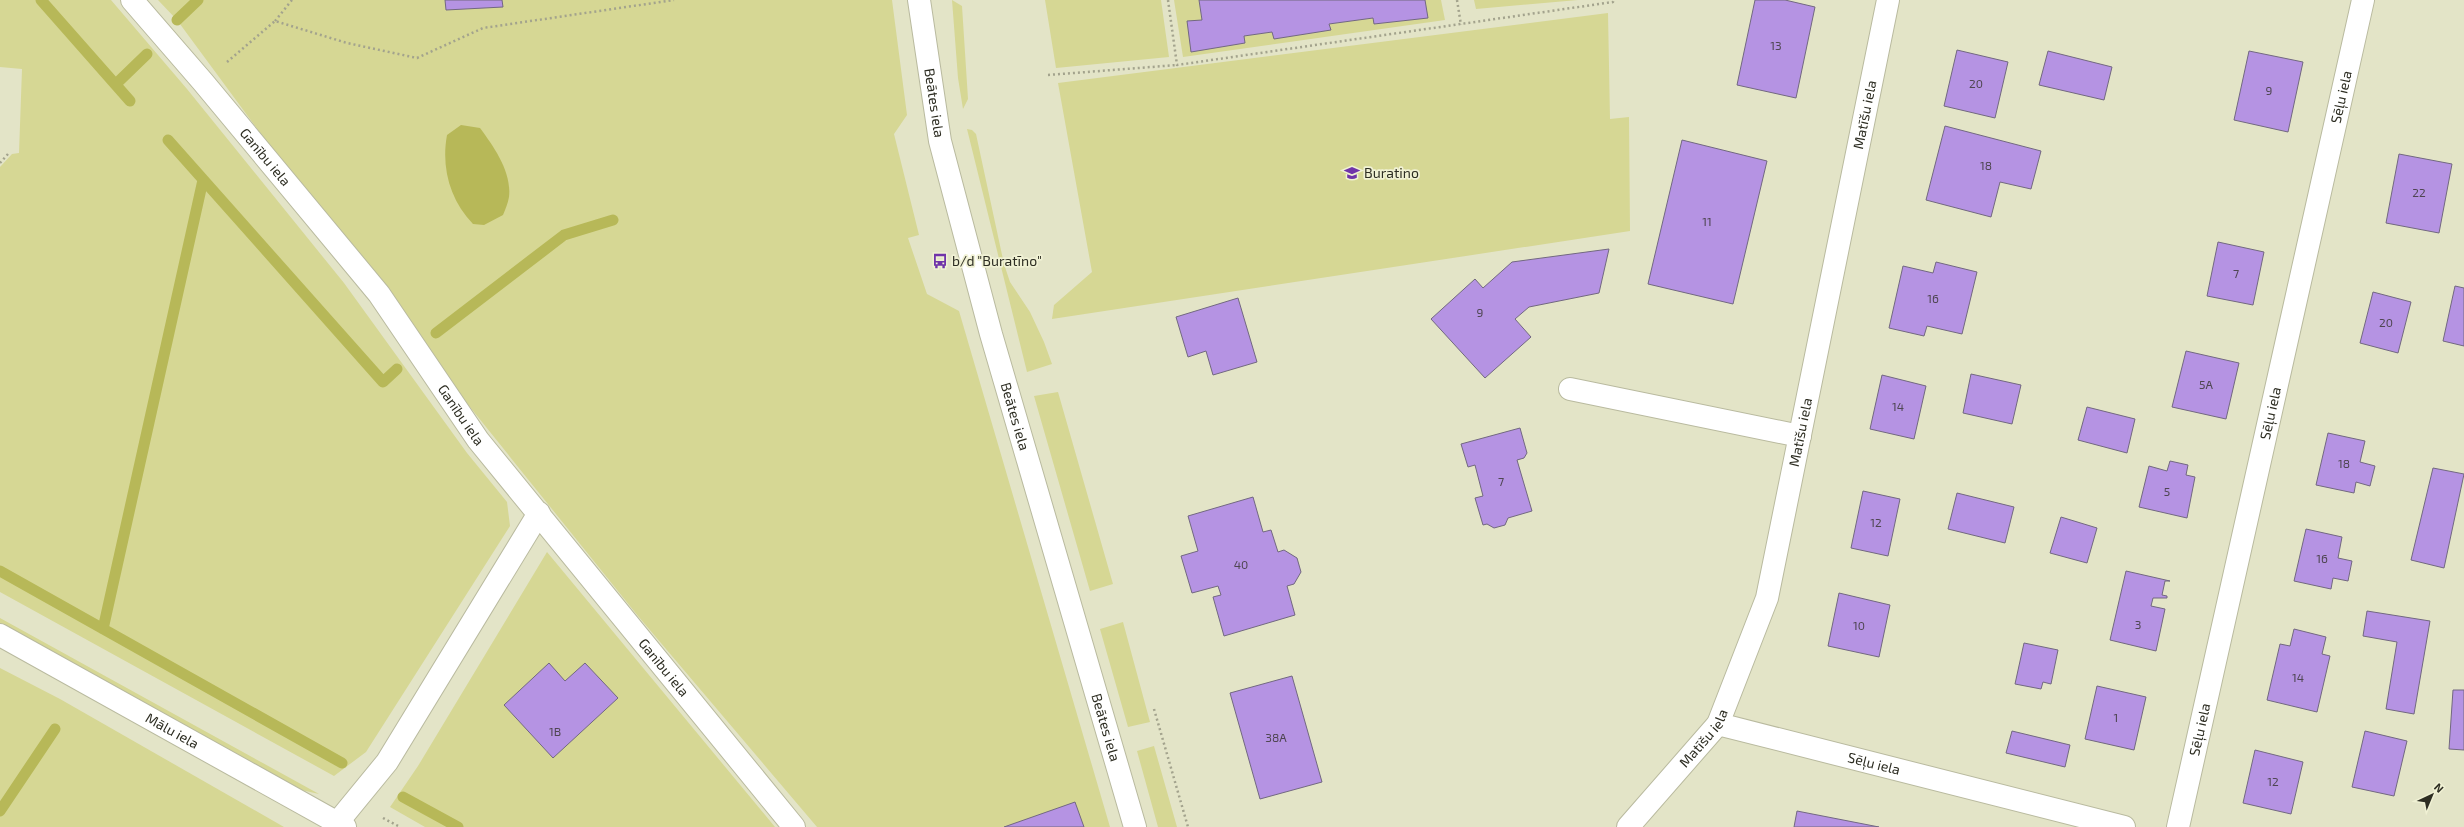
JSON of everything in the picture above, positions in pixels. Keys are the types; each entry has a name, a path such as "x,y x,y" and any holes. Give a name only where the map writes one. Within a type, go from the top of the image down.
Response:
{"street":[{"name":"Ganību iela","path":"132,0 203,82 379,294 478,440 794,827"},
{"name":"Beātes iela","path":"919,0 944,157 991,334 1135,827"},
{"name":"Matīšu iela","path":"1628,827 1718,724 1767,598 1888,0"},
{"name":"Sēļu iela","path":"2178,827 2363,0"},
{"path":"1570,389 1800,436"},
{"path":"341,825 387,762 539,514"},
{"name":"Mālu iela","path":"0,635 341,825"},
{"name":"Sēļu iela","path":"1718,724 2124,827"}],"path":[{"path":"203,82 276,21 292,0"},
{"path":"276,21 347,43 418,58 483,28 674,0"},
{"path":"1168,0 1177,65"},
{"path":"1457,0 1461,25"},
{"path":"1048,75 1177,65 1461,25 1613,2 1613,0"},
{"path":"0,162 8,154"},
{"path":"1154,709 1188,827"}],"green space":[{"path":"0,0 111,0 187,89 344,283 467,453 507,502 510,526 366,752 334,776 0,592 0,167 12,154 19,153 22,69 0,67"},
{"path":"158,0 892,0 907,115 894,134 919,235 908,238 927,294 959,311 1110,827 817,827 638,616 379,294 177,20"},
{"path":"952,0 962,6 968,99 963,109 958,78"},
{"path":"1045,0 1161,0 1169,57 1056,68"},
{"path":"1174,0 1199,0 1202,20 1191,52 1244,43 1244,36 1272,32 1274,39 1330,30 1330,24 1373,18 1375,24 1427,18 1425,0 1441,0 1445,20 1183,57"},
{"path":"1474,0 1578,0 1476,9"},
{"name":"Buratino","path":"1608,13 1610,119 1629,117 1630,231 1052,319 1054,305 1092,272 1058,83"},
{"path":"967,129 972,130 976,134 1004,264 1010,282 1030,312 1044,342 1052,364 1027,372"},
{"path":"1058,392 1113,584 1090,591 1034,396"},
{"path":"547,552 775,827 425,827 390,807 418,766"},
{"path":"0,618 319,794 288,787 0,628"},
{"path":"1123,622 1150,722 1128,727 1100,629"},
{"path":"0,668 60,699 284,827 0,827"},
{"path":"1154,746 1177,827 1158,827 1137,751"}],"shaded area":[{"path":"461,125 480,128 501,160 508,178 509,197 503,215 484,225 473,224 465,215 458,205 449,183 445,159 447,135"}],"building":[{"path":"445,0 502,0 503,7 446,10"},
{"path":"1199,0 1425,0 1428,18 1374,24 1373,18 1329,24 1331,30 1274,39 1272,32 1244,36 1245,43 1191,52 1187,21 1202,20"},
{"path":"1755,0 1785,0 1815,7 1796,98 1737,85"},
{"path":"1957,50 2008,62 1995,118 1944,106"},
{"path":"2048,51 2112,67 2104,100 2039,85"},
{"path":"2249,51 2303,62 2288,132 2234,120"},
{"path":"1945,126 2041,151 2031,189 2000,182 1991,217 1926,200"},
{"path":"1682,140 1767,161 1733,304 1648,284"},
{"path":"2399,154 2452,164 2439,233 2386,223"},
{"path":"2218,242 2264,252 2253,305 2207,296"},
{"path":"1609,249 1599,293 1529,307 1515,319 1531,337 1485,378 1431,319 1475,279 1483,288 1512,262"},
{"path":"1936,262 1977,272 1962,334 1927,326 1924,336 1889,328 1903,266 1933,273"},
{"path":"2455,286 2464,288 2464,346 2443,341"},
{"path":"2373,292 2411,302 2398,353 2360,343"},
{"path":"1238,298 1257,362 1213,375 1206,351 1188,357 1176,317"},
{"path":"2186,351 2239,363 2226,419 2172,407"},
{"path":"1971,374 2021,385 2012,424 1963,413"},
{"path":"1882,375 1926,386 1914,439 1870,429"},
{"path":"2087,407 2135,419 2127,453 2078,440"},
{"path":"1520,428 1527,453 1524,458 1517,460 1532,511 1508,518 1505,525 1494,528 1487,524 1483,525 1475,498 1483,496 1475,465 1468,467 1461,444"},
{"path":"2328,433 2365,441 2360,462 2375,466 2370,486 2356,482 2354,493 2316,485"},
{"path":"2170,461 2188,465 2186,475 2195,477 2187,518 2139,507 2149,466 2167,471"},
{"path":"2433,468 2464,474 2444,568 2411,560"},
{"path":"1863,491 1900,499 1888,556 1851,548"},
{"path":"1957,493 2014,507 2005,543 1948,529"},
{"path":"1253,497 1263,532 1271,530 1278,552 1284,550 1297,558 1301,572 1294,584 1287,586 1295,615 1224,636 1213,597 1221,595 1218,586 1192,593 1181,556 1198,551 1188,516"},
{"path":"2061,517 2097,528 2087,563 2050,553"},
{"path":"2306,529 2342,537 2338,558 2352,561 2348,581 2333,578 2331,589 2294,581"},
{"path":"2126,571 2170,581 2165,581 2162,595 2167,596 2167,598 2153,598 2151,606 2165,609 2156,651 2110,640"},
{"path":"1839,593 1890,605 1879,657 1828,646"},
{"path":"2367,611 2430,621 2414,714 2386,709 2397,642 2363,636"},
{"path":"2294,629 2326,637 2322,654 2330,656 2317,712 2267,700 2280,644 2290,646"},
{"path":"2024,643 2058,650 2051,684 2043,682 2041,689 2015,684"},
{"path":"549,663 565,681 585,663 618,698 553,758 504,705"},
{"path":"1292,676 1322,782 1260,799 1230,693"},
{"path":"2097,686 2146,697 2134,750 2085,739"},
{"path":"2453,690 2464,690 2464,750 2449,749"},
{"path":"2012,731 2070,745 2065,767 2006,753"},
{"path":"2365,731 2407,741 2394,796 2352,787"},
{"path":"2255,750 2303,762 2291,814 2243,803"},
{"path":"1075,802 1084,827 1004,827"},
{"path":"1797,811 1879,827 1794,827"}],"waterway":[{"path":"41,0 130,101"},
{"path":"177,20 198,0"},
{"path":"116,84 147,54"},
{"path":"168,140 383,382 397,369"},
{"path":"103,629 203,180"},
{"path":"436,333 564,235 613,220"},
{"path":"0,571 342,763"},
{"path":"0,811 55,729"},
{"path":"403,797 458,827"}],"place":[{"name":"Buratino","path":"1352,173"},
{"name":"b/d \"Buratīno\"","path":"940,261"}]}
